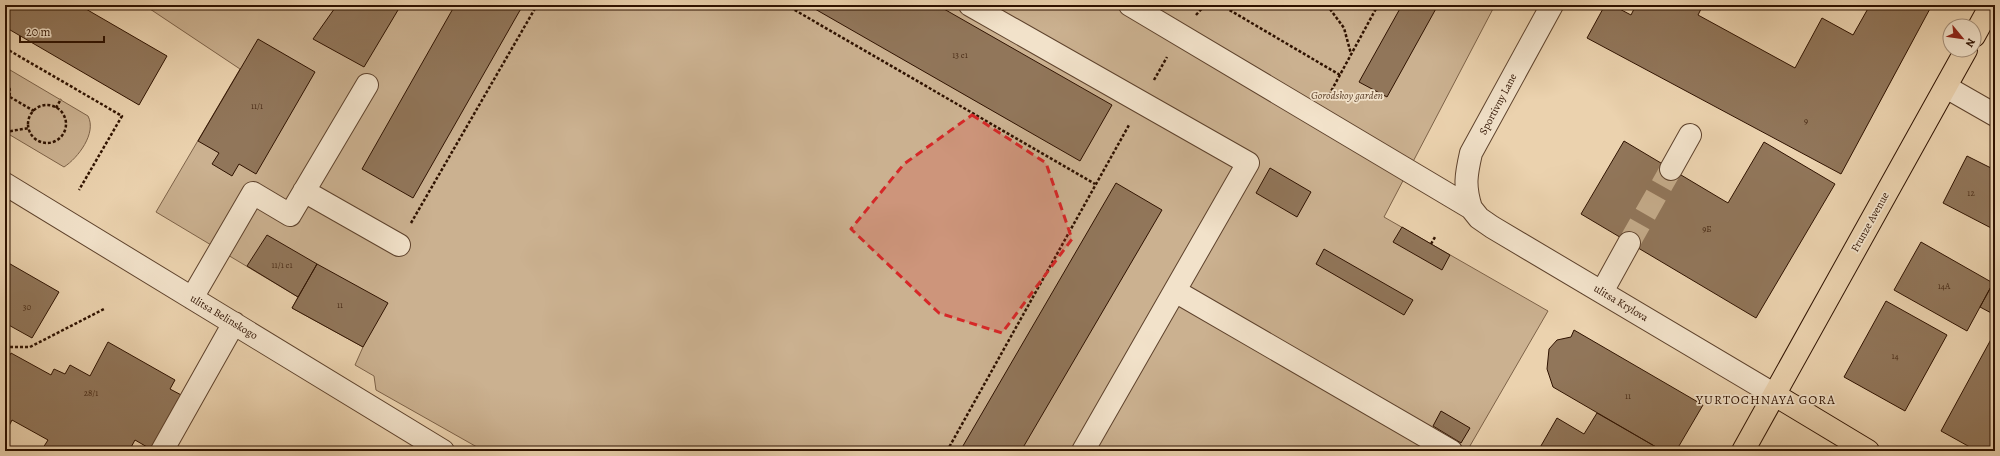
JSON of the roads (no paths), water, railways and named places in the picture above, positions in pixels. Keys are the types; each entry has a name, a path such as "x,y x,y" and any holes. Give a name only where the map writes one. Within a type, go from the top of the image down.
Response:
{"main road":[{"path":"1982,21 1991,5"},
{"name":"Frunze Avenue","path":"1743,451 1775,396 1962,58"},
{"path":"1775,396 1868,451"}],"street":[{"path":"970,5 1248,163 1083,451"},
{"name":"ulitsa Krylova","path":"1130,5 1471,208 1479,218 1492,227 1775,396"},
{"name":"Sportivny Lane","path":"1471,208 1466,193 1466,175 1471,153 1552,5"},
{"path":"192,298 253,193 290,215 367,85"},
{"path":"1946,88 1995,114"},
{"path":"1671,169 1690,135"},
{"name":"ulitsa Belinskogo","path":"5,184 444,451"},
{"path":"304,191 399,245"},
{"path":"1602,292 1629,243"},
{"path":"1175,291 1451,451"},
{"path":"162,451 234,323"}],"tunnel":[{"path":"1629,243 1671,169"}],"district":[{"name":"YURTOCHNAYA GORA","path":"1766,399"}],"park label":[{"name":"Gorodskoy garden","path":"1347,95"}]}
